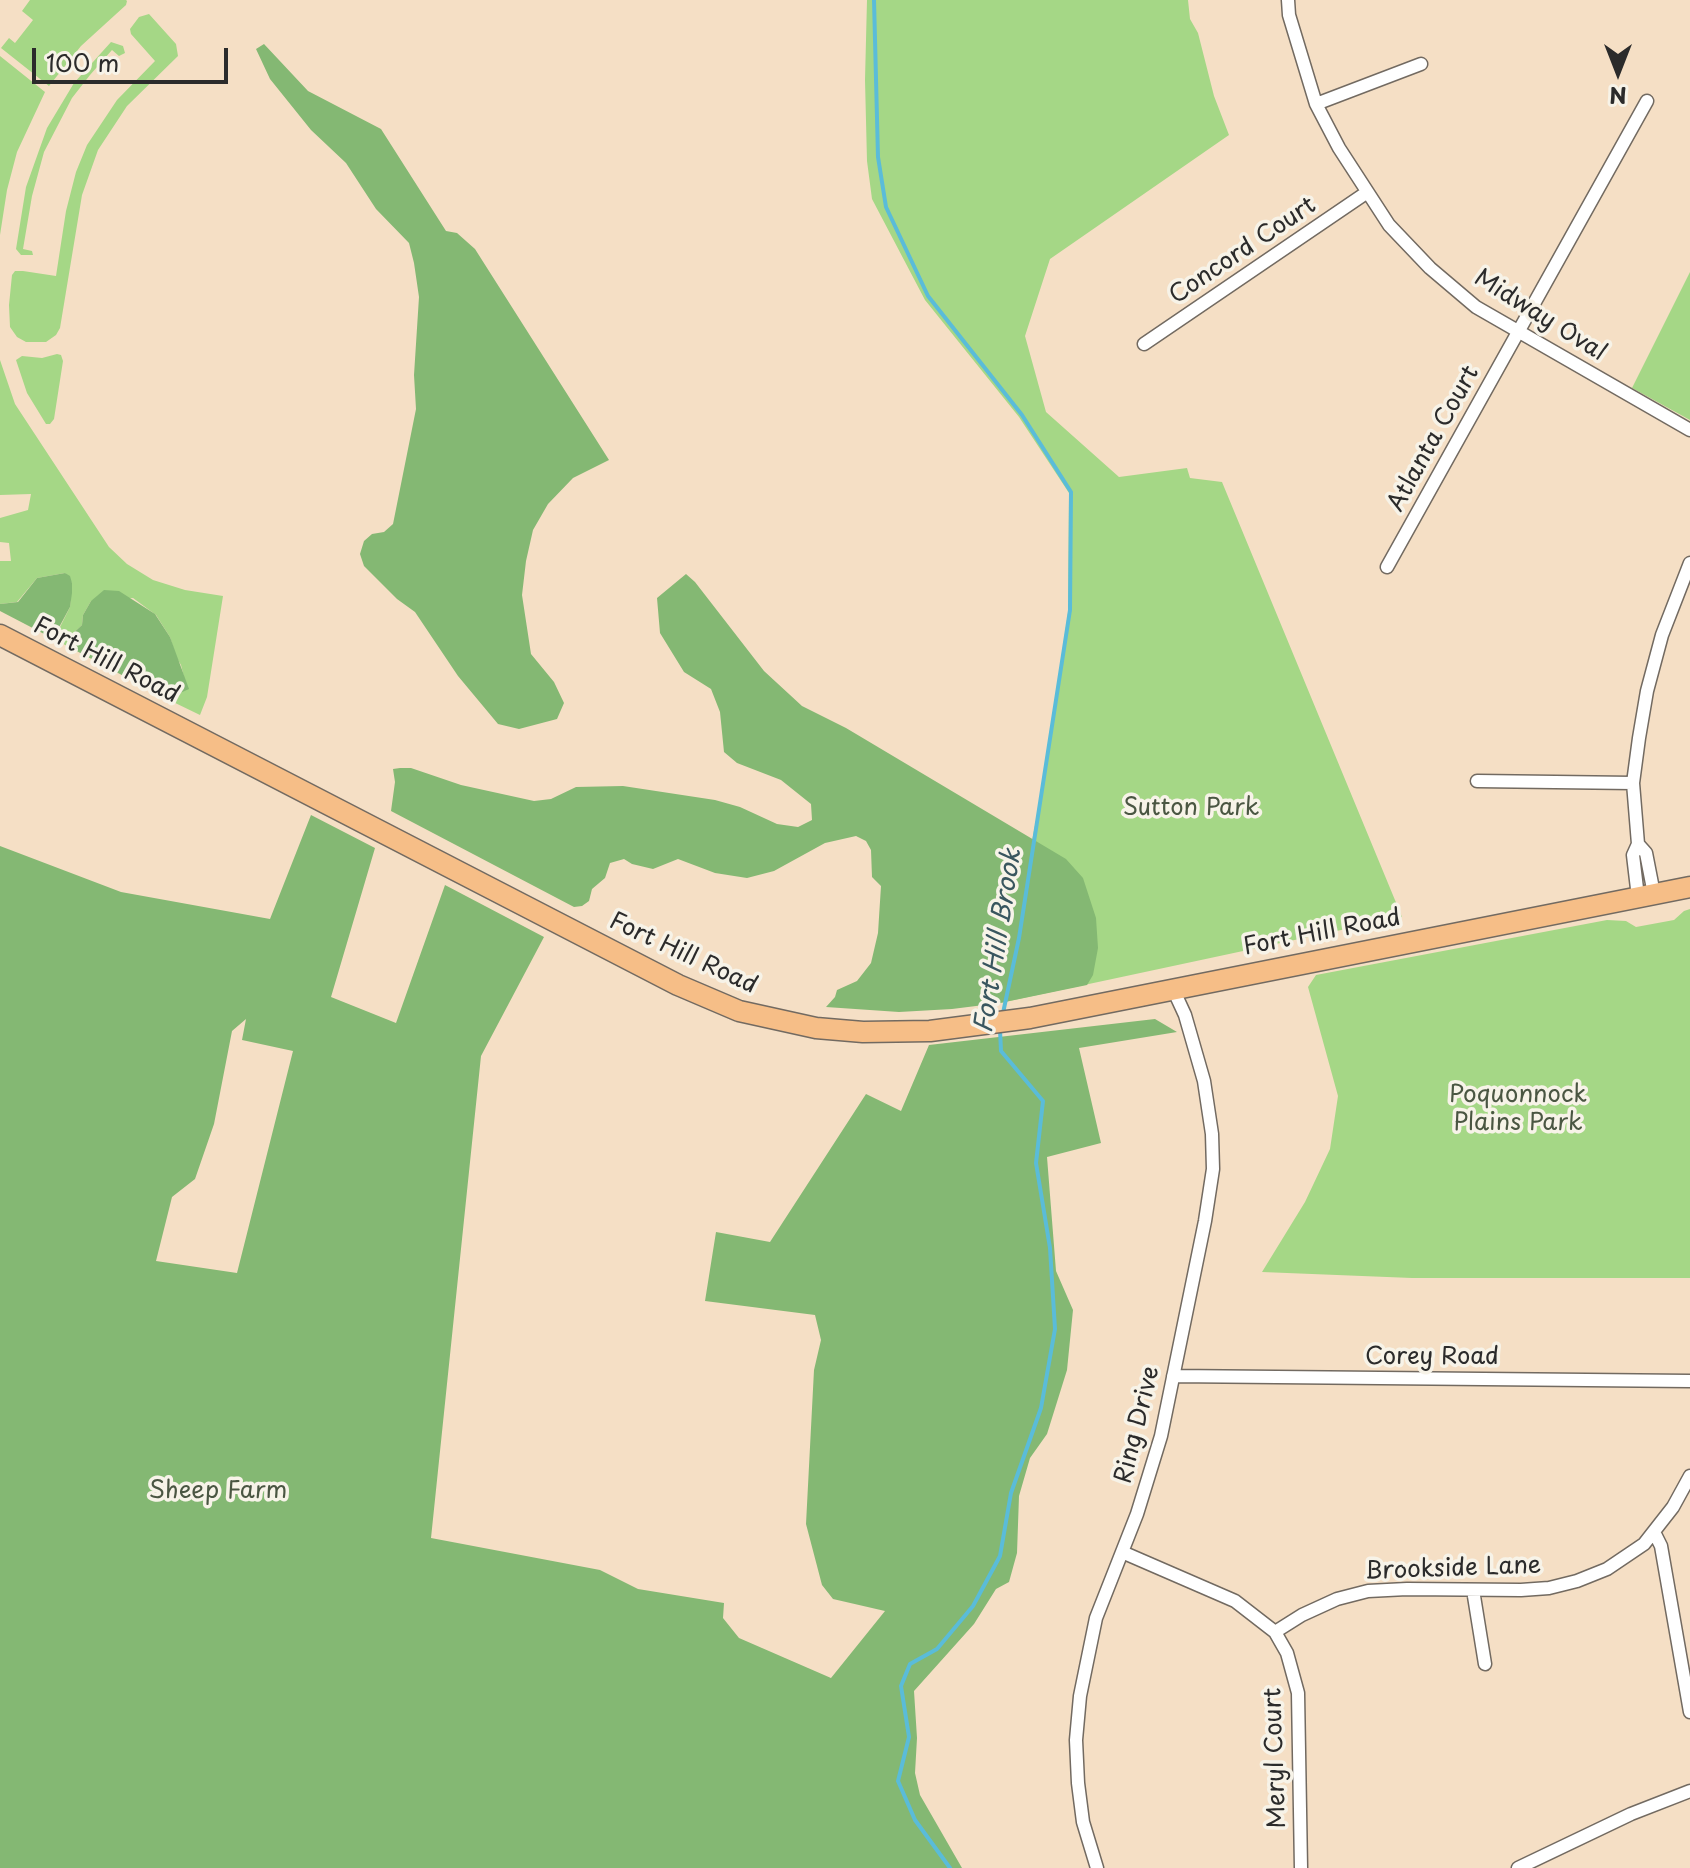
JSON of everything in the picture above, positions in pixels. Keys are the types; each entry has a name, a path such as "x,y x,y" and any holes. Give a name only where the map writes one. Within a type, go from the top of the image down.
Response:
{"main road":[{"name":"Fort Hill Road","path":"0,635 678,985 722,1004 776,1021 838,1031 930,1031 1016,1020 1690,887"}],"street":[{"name":"Midway Oval","path":"1288,0 1289,15 1316,104 1366,193 1389,225 1430,268 1476,307 1690,430"},
{"path":"1316,104 1421,64"},
{"name":"Atlanta Court","path":"1387,567 1647,101"},
{"name":"Concord Court","path":"1144,344 1366,193"},
{"path":"1646,895 1633,855 1638,844 1633,783 1647,691 1662,635 1690,563"},
{"path":"1477,781 1633,783"},
{"name":"Ring Drive","path":"1097,1868 1083,1822 1076,1740 1080,1696 1096,1618 1151,1472 1205,1221 1214,1155 1204,1081 1185,1015 1173,989"},
{"name":"Corey Road","path":"1173,1376 1690,1381"},
{"name":"Brookside Lane","path":"1275,1632 1337,1599 1368,1591 1549,1588 1577,1581 1622,1560 1644,1544 1673,1507 1690,1476"},
{"path":"1654,1532 1661,1546 1690,1712"},
{"name":"Meryl Court","path":"1122,1552 1235,1601 1275,1632 1287,1653 1298,1693 1301,1868"},
{"path":"1473,1590 1485,1664"},
{"path":"1518,1868 1631,1814 1690,1791"}],"green space":[{"path":"30,0 127,1 81,46 49,86 1,48 9,38 15,43 33,20 22,11"},
{"name":"Sutton Park","path":"867,0 1188,0 1190,19 1198,33 1214,96 1229,135 1050,259 1025,336 1046,412 1119,477 1187,468 1190,478 1222,482 1402,917 1000,1003 1040,800 1068,613 1069,493 1019,417 925,300 872,199 867,161"},
{"path":"149,14 176,44 178,56 127,106 98,150 82,195 60,328 46,342 26,342 17,337 10,327 12,275 15,271 23,271 56,276 66,211 87,145 117,100 155,61 130,29 139,17"},
{"path":"111,42 123,46 125,53 119,56 112,50 90,75 72,98 44,152 32,196 23,249 32,251 33,255 21,255 16,249 26,187 47,128 74,83"},
{"path":"264,44 308,91 381,129 446,231 457,233 475,249 609,460 573,478 548,504 533,530 526,561 522,595 531,654 554,682 564,703 557,719 519,729 498,724 458,676 415,612 397,599 364,566 360,554 364,541 393,524 416,409 414,375 419,297 414,263 409,243 376,209 346,163 311,130 270,79 256,49"},
{"path":"0,56 45,92 17,152 0,235"},
{"path":"1690,272 1690,420 1632,388"},
{"path":"57,354 63,361 54,419 46,424 27,393 16,360 22,356 42,358"},
{"path":"0,360 15,404 109,547 127,564 153,580 185,590 223,596 207,697 200,715 167,699 172,698 184,677 181,665 170,637 156,615 133,598 91,601 83,615 82,625 68,638 69,647 48,636 57,633 70,607 72,583 65,573 37,578 17,602 0,604 0,561 11,561 9,543 0,542 0,518 28,510 31,494 0,495"},
{"path":"65,573 72,583 70,607 56,633 48,636 0,611 0,604 18,602 37,578"},
{"path":"686,574 764,671 802,706 846,728 1066,859 1083,878 1096,918 1098,948 1093,975 1087,985 1000,1003 952,1009 899,1012 826,1007 837,990 857,981 871,963 878,933 881,886 872,877 871,850 866,841 856,836 825,843 774,871 747,878 715,873 678,859 653,869 624,859 610,863 605,878 592,889 589,901 574,907 391,811 395,782 393,769 411,768 461,785 534,801 551,799 576,787 623,786 715,800 740,807 777,824 798,827 812,820 811,804 781,780 737,763 724,752 720,712 711,689 684,672 660,633 657,598"},
{"path":"104,590 119,591 155,614 170,637 189,689 167,699 69,647 68,638 82,625 83,615 91,601"},
{"name":"Sheep Farm","path":"311,815 375,848 331,997 396,1023 445,885 544,937 481,1056 431,1538 600,1570 638,1589 724,1603 723,1618 739,1638 831,1678 885,1611 833,1599 822,1585 806,1524 814,1370 821,1340 815,1315 705,1301 716,1232 770,1242 866,1094 901,1111 929,1045 1155,1019 1177,1032 1079,1048 1101,1143 1047,1157 1056,1271 1073,1310 1067,1370 1047,1434 1030,1458 1019,1496 1017,1553 1009,1582 996,1589 974,1624 914,1691 917,1738 915,1773 920,1795 962,1868 0,1868 0,846 121,892 270,919","holes":["246,1019 242,1040 293,1051 237,1273 156,1261 172,1197 195,1179 214,1124 232,1031"]},
{"name":"Poquonnock Plains Park","path":"1690,909 1690,1278 1412,1278 1262,1272 1305,1202 1330,1149 1338,1096 1308,987 1316,975 1607,920 1626,921 1636,927 1674,920"}],"waterway":[{"name":"Fort Hill Brook","path":"874,0 878,157 886,207 928,296 1022,415 1071,492 1070,610 1019,938 1003,1013"},
{"name":"Fort Hill Brook","path":"950,1868 915,1820 898,1781 909,1737 901,1686 910,1664 937,1649 973,1606 1000,1556 1011,1493 1041,1408 1055,1329 1050,1248 1036,1163 1043,1101 1001,1051 1000,1030"}]}
